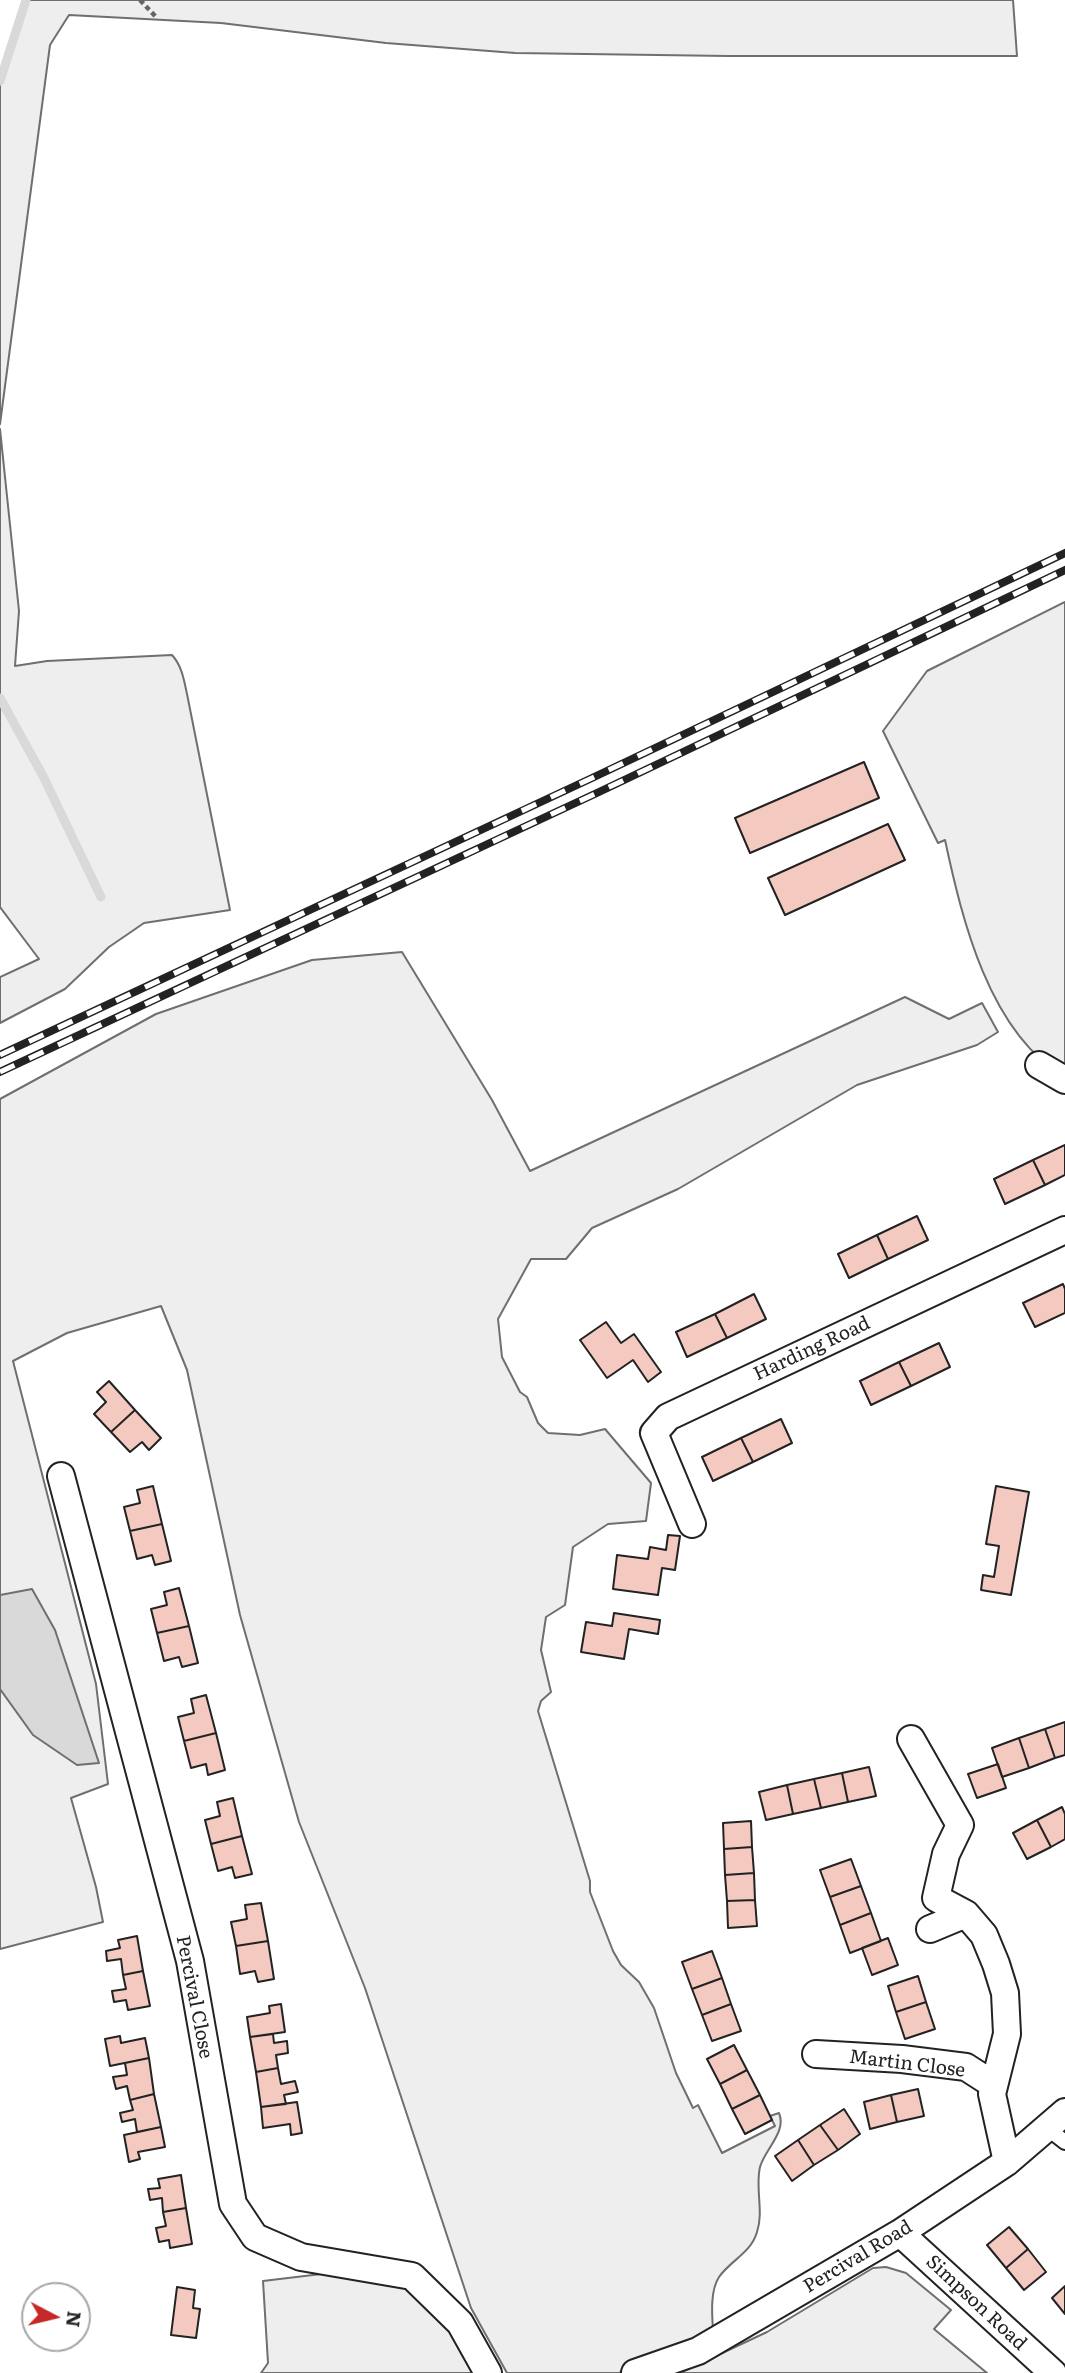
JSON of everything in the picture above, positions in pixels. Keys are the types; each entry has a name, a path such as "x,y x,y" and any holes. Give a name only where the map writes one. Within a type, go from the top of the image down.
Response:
{"street":[{"path":"1039,1065 1065,1080"},
{"name":"Harding Road","path":"692,1524 654,1433 668,1417 1065,1230"},
{"name":"Percival Close","path":"61,1476 190,1961 233,2204 255,2237 301,2257 412,2276 460,2323 488,2373"},
{"path":"911,1739 960,1825 946,1854 936,1898 966,1914 984,1935 1005,1993 1007,2034 992,2094 1007,2162"},
{"path":"930,1929 966,1914"},
{"name":"Martin Close","path":"816,2054 902,2059 966,2067 994,2085"},
{"name":"Percival Road","path":"635,2373 698,2351 900,2233 1059,2127"},
{"name":"Simpson Road","path":"900,2233 1053,2373"}],"path":[{"path":"140,0 158,18"}],"shaded area":[{"path":"26,0 1013,0 1017,56 515,53 386,43 221,23 69,15 50,45 0,424 0,81"},
{"path":"0,429 19,611 15,666 47,661 172,655 185,684 230,910 144,923 109,947 65,989 0,1023 0,977 39,959 0,907"},
{"path":"1065,602 1065,1077 1039,1057 1017,1033 998,1004 970,938 945,840 938,843 883,731 927,671"},
{"path":"402,952 492,1100 530,1171 905,997 949,1019 982,1003 998,1032 977,1045 857,1085 678,1189 592,1228 566,1259 531,1259 498,1319 502,1357 520,1392 527,1397 538,1423 548,1433 580,1435 605,1429 651,1483 646,1521 608,1524 573,1547 565,1605 546,1617 541,1650 551,1692 541,1701 538,1711 590,1881 590,1892 613,1951 621,1965 639,1982 654,2008 676,2073 693,2108 698,2105 722,2153 775,2126 770,2116 779,2113 781,2120 778,2134 760,2167 760,2216 757,2232 746,2251 719,2277 714,2289 713,2330 619,2373 507,2373 471,2308 365,1988 299,1822 240,1615 187,1370 161,1306 67,1333 13,1361 96,1684 108,1784 71,1798 103,1922 0,1949 0,1099 156,1014 312,960"},
{"path":"32,1589 55,1630 99,1763 77,1765 33,1735 0,1689 0,1595"},
{"path":"886,2267 906,2273 951,2310 934,2329 987,2373 680,2373 767,2332 873,2268"},
{"path":"338,2272 392,2279 423,2297 453,2332 472,2373 261,2373 268,2363 263,2281"}],"building":[{"path":"864,762 879,798 750,853 735,818"},
{"path":"888,824 905,860 785,915 768,878"},
{"path":"1065,1145 1065,1175 1045,1185 1033,1160"},
{"path":"1033,1160 1045,1185 1005,1204 994,1179"},
{"path":"917,1216 928,1240 888,1259 877,1235"},
{"path":"877,1235 888,1259 849,1278 838,1254"},
{"path":"1063,1284 1065,1313 1035,1327 1023,1303"},
{"path":"754,1294 766,1319 727,1338 715,1314"},
{"path":"715,1314 727,1338 687,1357 676,1332"},
{"path":"606,1322 621,1343 634,1334 661,1372 648,1382 633,1360 607,1378 580,1340"},
{"path":"939,1343 950,1367 911,1386 899,1362"},
{"path":"899,1362 911,1386 871,1405 860,1381"},
{"path":"109,1381 135,1410 111,1432 94,1414 106,1402 97,1392"},
{"path":"135,1410 161,1438 149,1450 142,1442 130,1452 111,1432"},
{"path":"781,1419 792,1443 753,1462 741,1438"},
{"path":"741,1438 753,1462 713,1481 702,1457"},
{"path":"153,1486 162,1524 130,1531 124,1507 140,1503 137,1490"},
{"path":"996,1486 1029,1492 1011,1595 981,1590 983,1575 994,1577 999,1546 986,1544"},
{"path":"162,1524 171,1561 155,1565 152,1555 137,1559 130,1531"},
{"path":"668,1535 680,1536 675,1570 662,1568 658,1595 613,1589 617,1555 648,1559 650,1547 666,1550"},
{"path":"179,1588 189,1626 157,1633 151,1609 167,1605 164,1592"},
{"path":"614,1613 660,1620 658,1634 629,1629 624,1659 581,1652 586,1622 612,1626"},
{"path":"189,1626 198,1663 182,1667 179,1657 164,1661 157,1633"},
{"path":"206,1695 216,1733 184,1741 178,1717 194,1713 191,1699"},
{"path":"1065,1722 1065,1755 1055,1758 1045,1729"},
{"path":"1045,1729 1055,1758 1029,1768 1019,1738"},
{"path":"216,1733 225,1770 208,1775 206,1764 191,1768 184,1741"},
{"path":"1019,1738 1029,1768 1002,1777 992,1748"},
{"path":"998,1764 1006,1788 977,1798 968,1774"},
{"path":"869,1767 876,1796 848,1802 842,1773"},
{"path":"842,1773 848,1802 821,1808 814,1779"},
{"path":"814,1779 821,1808 793,1814 787,1785"},
{"path":"787,1785 793,1814 766,1820 759,1792"},
{"path":"233,1798 242,1836 211,1844 205,1820 220,1816 217,1802"},
{"path":"1062,1807 1065,1814 1065,1839 1051,1847 1037,1820"},
{"path":"1037,1820 1051,1847 1027,1859 1013,1833"},
{"path":"751,1821 752,1847 724,1849 723,1823"},
{"path":"242,1836 252,1874 235,1878 232,1867 218,1871 211,1844"},
{"path":"752,1847 754,1873 725,1875 724,1849"},
{"path":"851,1859 861,1886 830,1897 820,1870"},
{"path":"754,1873 755,1900 727,1901 725,1875"},
{"path":"861,1886 871,1913 840,1925 830,1897"},
{"path":"755,1900 757,1926 728,1928 727,1901"},
{"path":"261,1903 268,1941 236,1946 231,1922 247,1919 245,1905"},
{"path":"871,1913 881,1941 850,1953 840,1925"},
{"path":"137,1936 143,1971 123,1975 121,1959 107,1961 106,1951 120,1948 118,1940"},
{"path":"888,1938 898,1965 872,1975 862,1948"},
{"path":"268,1941 274,1979 258,1982 255,1971 240,1974 236,1946"},
{"path":"712,1951 722,1978 692,1989 682,1962"},
{"path":"143,1971 150,2006 128,2010 126,2000 114,2002 112,1991 126,1989 123,1975"},
{"path":"918,1976 926,2002 896,2012 888,1986"},
{"path":"722,1978 731,2004 702,2015 692,1989"},
{"path":"926,2002 935,2029 905,2039 896,2012"},
{"path":"281,2004 285,2032 250,2037 247,2017 270,2013 269,2006"},
{"path":"731,2004 741,2031 712,2041 702,2015"},
{"path":"273,2034 274,2043 287,2041 288,2053 276,2055 278,2068 256,2072 250,2037"},
{"path":"120,2036 121,2043 145,2038 149,2058 110,2066 105,2039"},
{"path":"734,2045 747,2070 720,2084 707,2059"},
{"path":"149,2058 154,2094 130,2100 127,2086 116,2089 113,2077 127,2075 125,2063"},
{"path":"278,2068 281,2084 295,2081 298,2092 284,2095 286,2104 261,2107 256,2072"},
{"path":"747,2070 760,2095 732,2109 720,2084"},
{"path":"918,2089 924,2116 897,2122 891,2095"},
{"path":"154,2094 161,2127 137,2132 135,2119 122,2122 120,2113 133,2110 130,2100"},
{"path":"760,2095 772,2120 745,2134 732,2109"},
{"path":"891,2095 897,2122 870,2129 864,2102"},
{"path":"297,2102 302,2133 291,2135 290,2124 263,2128 261,2107"},
{"path":"844,2109 860,2134 838,2150 820,2125"},
{"path":"820,2125 838,2150 814,2165 798,2140"},
{"path":"161,2127 165,2147 138,2152 140,2159 129,2162 124,2135"},
{"path":"798,2140 814,2165 792,2181 775,2156"},
{"path":"181,2175 186,2208 163,2212 162,2198 150,2200 148,2189 160,2188 158,2179"},
{"path":"186,2208 192,2244 170,2248 169,2240 159,2242 156,2228 166,2226 163,2212"},
{"path":"1009,2227 1028,2249 1006,2268 987,2245"},
{"path":"1028,2249 1046,2272 1024,2290 1006,2268"},
{"path":"1065,2286 1065,2314 1052,2298"},
{"path":"177,2287 195,2290 193,2308 200,2309 196,2338 171,2335"}],"waterway":[{"path":"0,81 26,0"},
{"path":"0,698 43,776 101,897"}],"railway":[{"path":"0,1055 1065,553"},
{"path":"0,1072 599,792 1065,570"}]}
